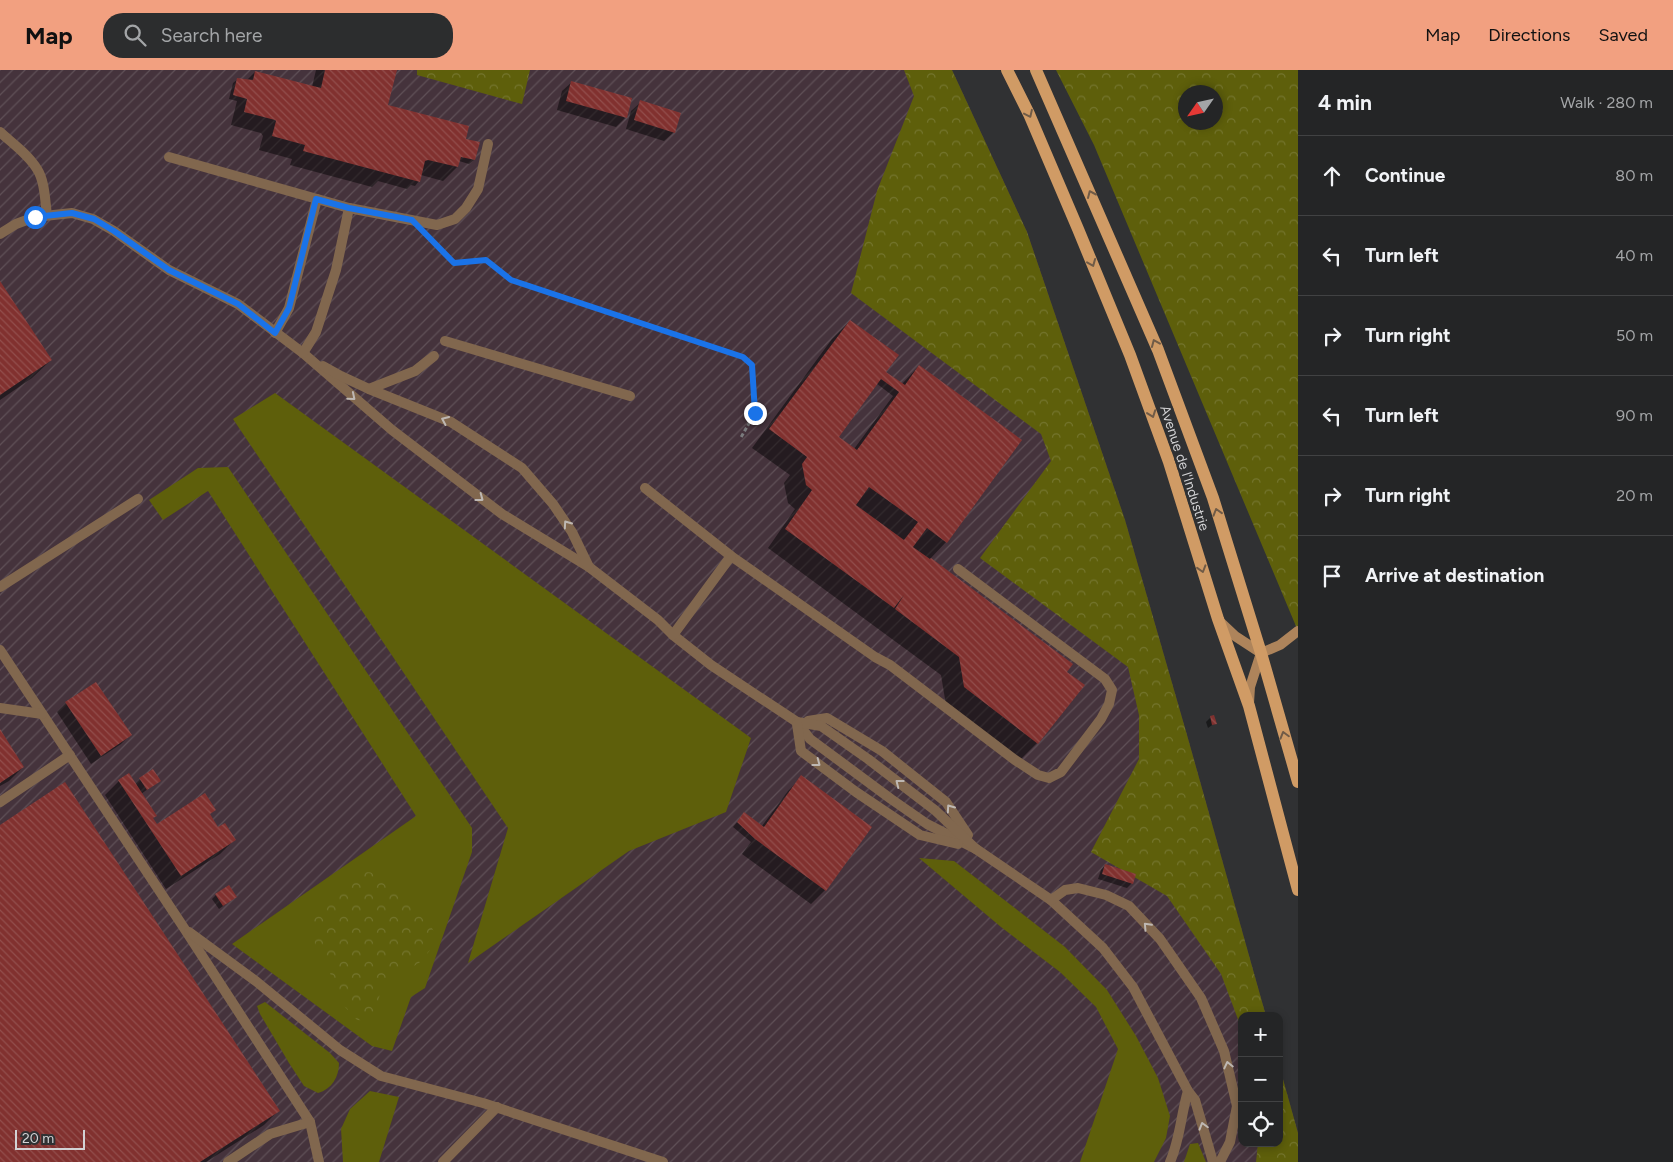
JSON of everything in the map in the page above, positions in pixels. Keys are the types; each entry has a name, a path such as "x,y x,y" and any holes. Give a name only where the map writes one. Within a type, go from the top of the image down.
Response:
{"main road":[{"name":"Avenue de l'Industrie","path":"1007,70 1029,114 1130,355 1169,462 1218,619 1249,706 1298,890"},
{"name":"Avenue de l'Industrie","path":"1036,70 1158,350 1212,498 1261,653 1298,782"}],"street":[{"path":"1218,619 1235,636 1261,653"},
{"path":"1261,653 1280,646 1298,631"},
{"path":"1249,706 1250,687 1261,653"}],"lane":[{"path":"0,132 21,150 38,169 47,215"},
{"path":"168,157 349,208 438,225 455,219 466,208 478,189 488,144"},
{"path":"275,333 289,308 316,199"},
{"path":"303,354 316,332 336,270 349,208"},
{"path":"0,234 16,224 47,215 72,213 94,219 169,270 238,304 303,354 392,430 502,514 589,567 658,620 673,635 710,665 797,722 810,739 898,804 927,824 976,849 1051,900 1103,948 1133,987 1188,1091 1195,1100 1213,1162"},
{"path":"445,341 630,396"},
{"path":"303,354 341,376 369,389 451,422 522,468 553,504 572,532 589,567"},
{"path":"369,389 415,371 434,356"},
{"path":"645,488 731,556 875,657 890,665 1015,760 1038,776 1049,778 1061,772 1101,719 1109,704 1112,690 1105,679 958,569"},
{"path":"0,587 138,499"},
{"path":"673,635 731,556"},
{"path":"0,650 310,1122 319,1162"},
{"path":"0,708 42,714"},
{"path":"797,722 820,726 868,759 936,811 976,849"},
{"path":"797,722 801,751 856,792 920,835 976,849"},
{"path":"0,802 70,755"},
{"path":"1051,900 1066,890 1078,888 1106,895 1129,906 1160,939 1200,998 1224,1050 1237,1106 1230,1142 1220,1162"},
{"path":"184,928 257,982 340,1050 382,1076 497,1108 663,1162"},
{"path":"1170,1162 1188,1091"},
{"path":"443,1162 497,1108"},
{"path":"228,1162 270,1134 310,1122"}],"path":[{"path":"412,220 454,263 486,260 511,280 743,357 752,365 755,413 740,439"}],"shaded area":[{"path":"0,70 952,70 1027,232 1125,520 1265,1012 1238,1012 1238,1147 1283,1147 1283,1079 1298,1133 1298,1162 0,1162"}],"green space":[{"path":"417,70 530,70 522,104 417,75"},
{"path":"904,70 952,70 1027,232 1125,520 1265,1012 1238,1012 1238,1019 1221,974 1167,896 1091,852 1139,759 1139,715 1128,667 980,558 1051,461 1041,434 851,293 877,191 914,96"},
{"path":"1056,70 1298,70 1298,631 1094,145"},
{"path":"275,393 751,738 726,812 629,851 468,963 508,828 233,419"},
{"path":"228,467 472,828 472,852 425,988 411,997 392,1051 372,1046 232,944 416,816 208,491 163,520 149,500 198,468"},
{"path":"919,858 954,861 1065,947 1107,990 1136,1036 1158,1078 1170,1116 1166,1138 1154,1162 1080,1162 1118,1049 1096,1007 1060,972 1001,927"},
{"path":"364,872 379,873 399,894 422,908 434,932 432,948 419,963 382,985 376,1021 357,1020 337,998 336,985 315,944 312,925 316,911 321,905 350,877"},
{"path":"265,1002 330,1053 339,1063 336,1078 327,1089 318,1093 304,1086 260,1014 257,1006"},
{"path":"1283,1079 1298,1133 1298,1162 1256,1162 1258,1147 1283,1147"},
{"path":"370,1091 399,1097 379,1162 343,1162 341,1129 350,1109"},
{"path":"1198,1143 1206,1162 1184,1162 1190,1144"}],"building":[{"path":"325,70 397,70 388,105 469,126 466,139 480,142 475,160 461,157 458,167 428,160 425,161 420,182 303,151 305,145 272,136 276,121 244,112 247,99 233,95 237,78 253,80 255,71 321,88"},
{"path":"571,81 632,98 627,118 566,101"},
{"path":"640,100 681,113 675,133 634,120"},
{"path":"0,281 52,360 0,395"},
{"path":"850,320 899,355 886,372 905,385 919,365 1022,440 947,543 927,528 913,547 931,558 1073,664 1067,672 1085,685 1038,744 964,687 959,657 895,609 904,595 894,608 785,529 812,490 806,485 802,464 807,457 769,429","holes":["881,379 899,392 857,450 839,437","869,487 918,522 904,540 856,505"]},
{"path":"96,682 132,735 101,756 65,702"},
{"path":"1214,715 1217,724 1212,725 1210,716"},
{"path":"0,729 24,767 0,783"},
{"path":"153,769 161,781 147,790 139,778"},
{"path":"129,773 157,816 153,818 157,824 205,793 216,810 210,814 218,827 225,823 236,840 181,876 118,780"},
{"path":"801,775 872,827 826,891 755,839 737,822 744,812 764,827"},
{"path":"65,782 280,1111 200,1162 0,1162 0,825"},
{"path":"1105,864 1136,874 1133,884 1102,874"},
{"path":"229,885 237,897 223,906 215,894"}],"route":[{"path":"35,217 72,213 94,219 169,270 238,304 275,333 289,308 316,199 349,208 412,220 454,263 486,260 511,280 743,357 752,365 755,413"}]}
